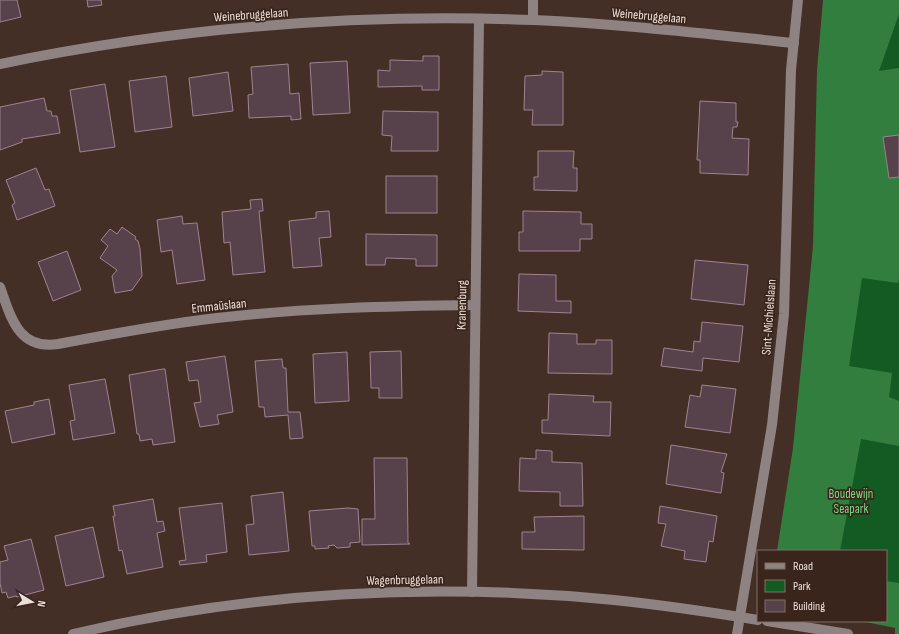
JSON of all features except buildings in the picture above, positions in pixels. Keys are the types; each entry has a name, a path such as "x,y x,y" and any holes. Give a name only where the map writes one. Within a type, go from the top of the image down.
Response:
{"street":[{"path":"532,20 533,0"},
{"name":"Sint-Michielslaan","path":"737,634 772,425 784,314 794,43 798,0"},
{"name":"Weinebruggelaan","path":"0,64 51,53 215,30 360,21 479,19 532,20 607,25 794,43"},
{"name":"Kranenburg","path":"472,592 479,19"},
{"name":"Emmaüslaan","path":"0,287 17,329 33,342 43,345 58,344 160,326 244,316 381,306 475,305"},
{"name":"Wagenbruggelaan","path":"73,634 187,612 269,602 359,594 472,592 612,600 757,620"},
{"path":"773,622 848,634"}],"green space":[{"name":"Boudewijn Seapark","path":"823,0 899,0 899,14 879,71 899,68 899,135 883,138 889,178 899,177 899,279 898,283 862,278 849,366 892,373 889,397 899,401 899,446 861,439 840,550 777,550 793,448 813,246 817,70"},
{"name":"Boudewijn Seapark","path":"899,0 899,619 887,617 887,550 794,550 833,88"},
{"path":"887,581 899,583 899,634 895,634 895,628 866,622 887,622"}]}
